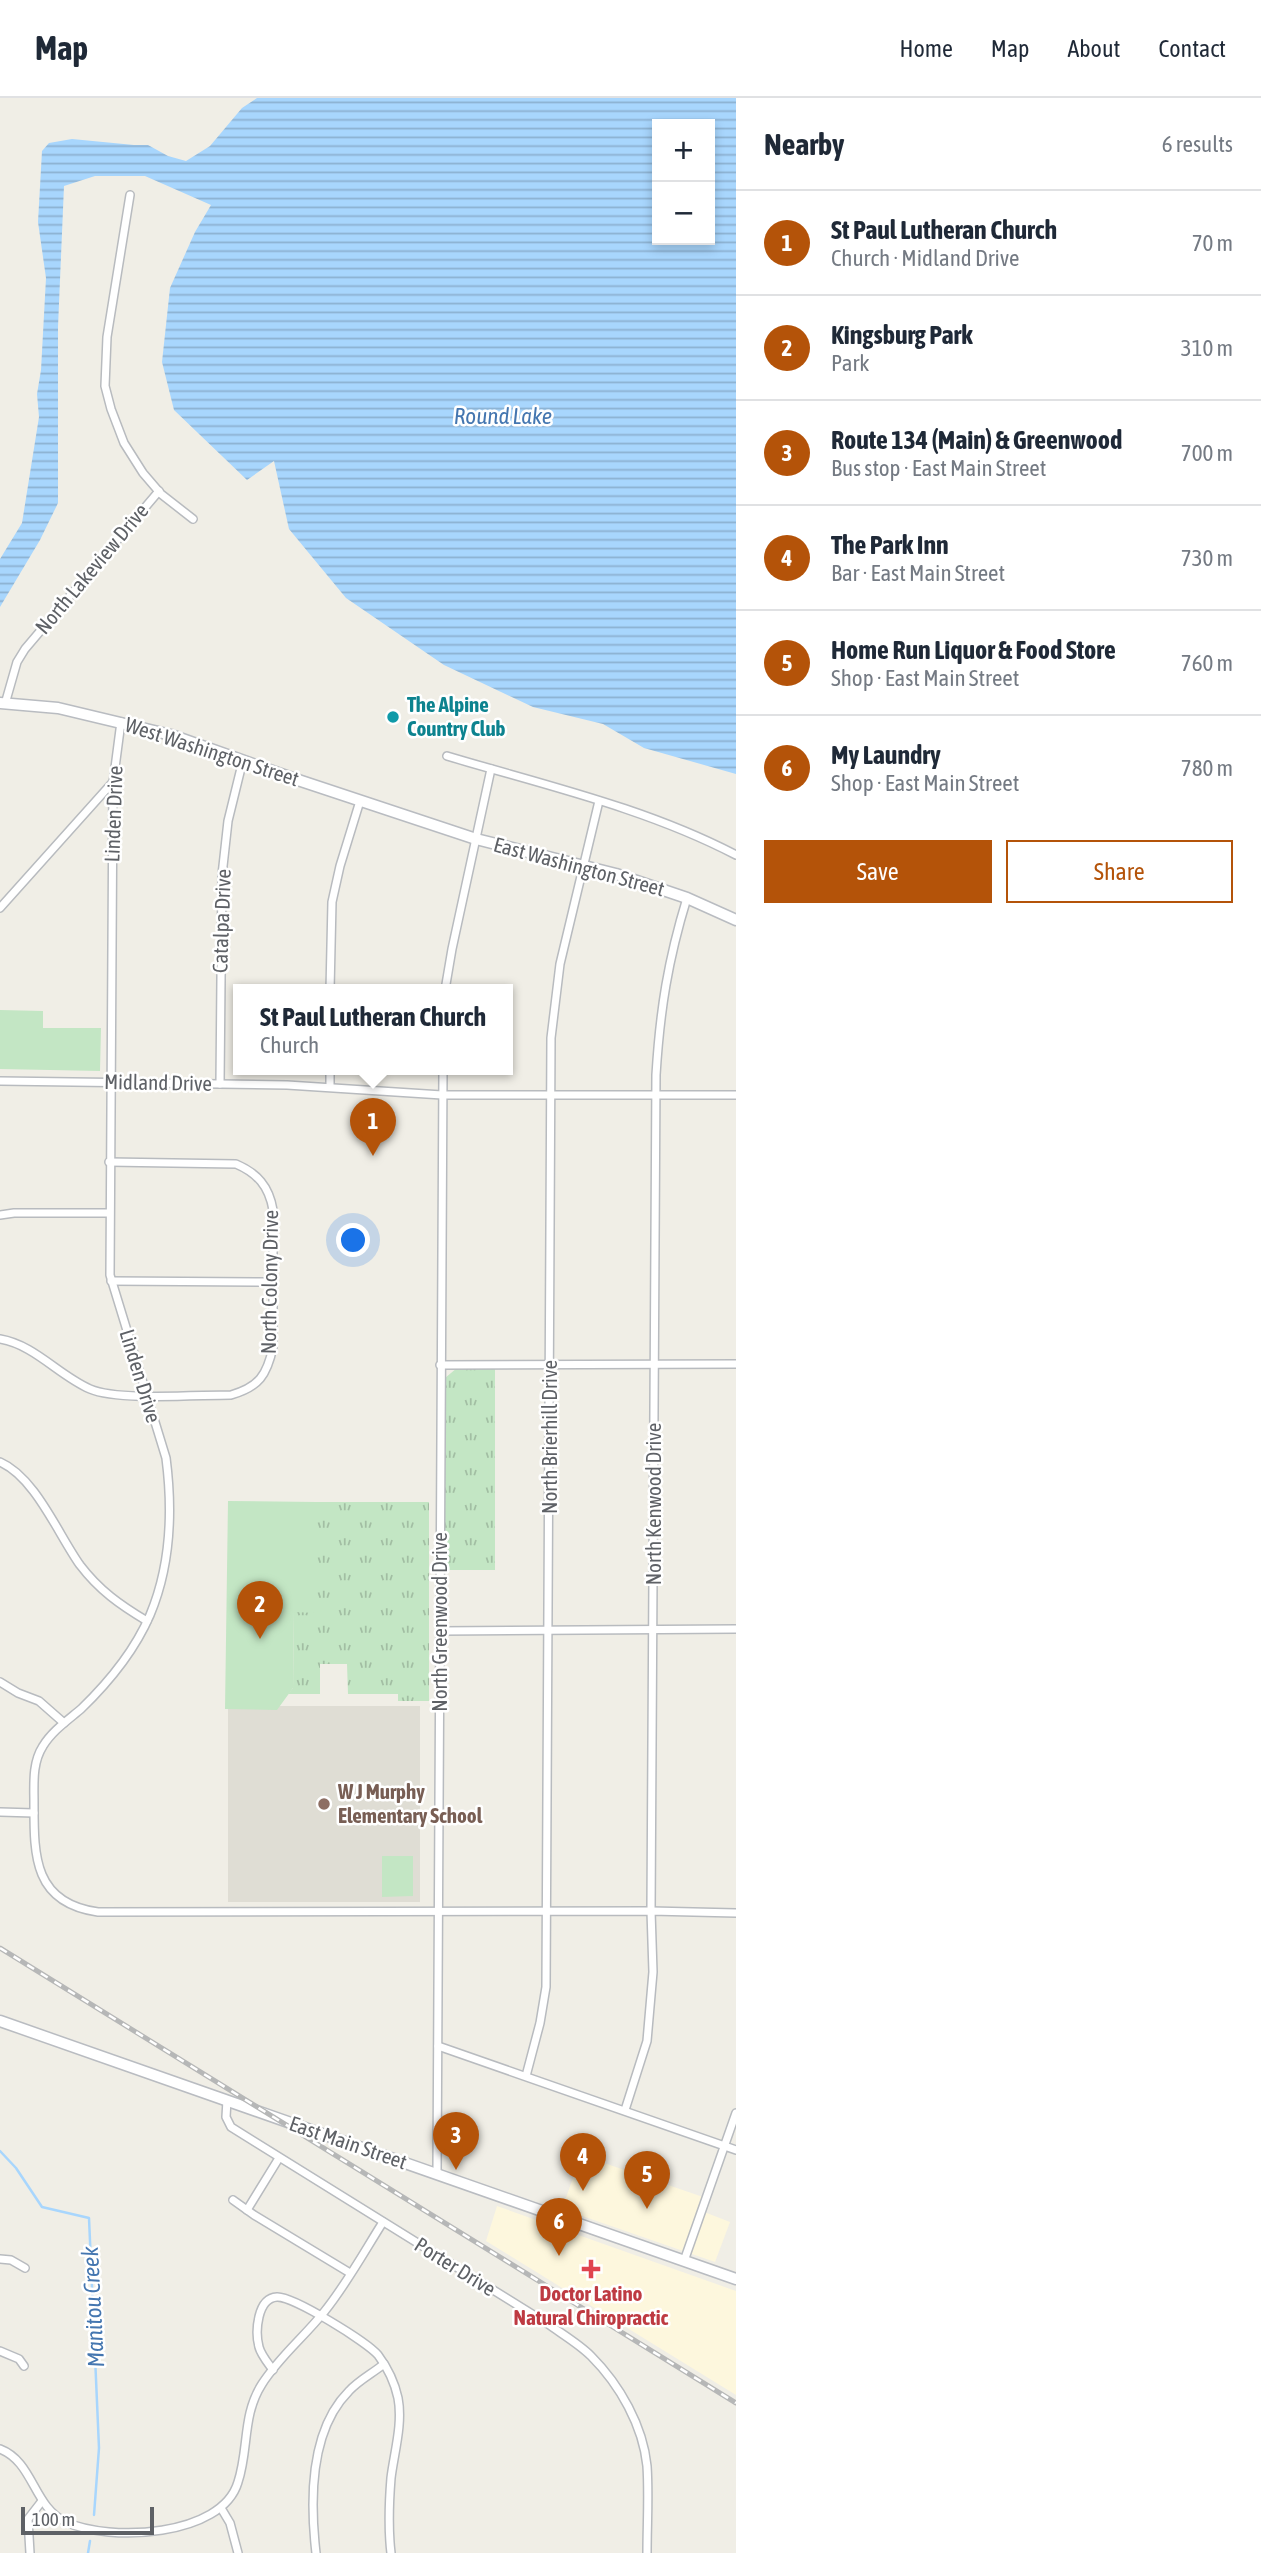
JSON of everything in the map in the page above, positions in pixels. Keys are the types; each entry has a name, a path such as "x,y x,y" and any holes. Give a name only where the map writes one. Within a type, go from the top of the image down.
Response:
{"main road":[{"name":"West Washington Street","path":"3,704 58,708 171,735 420,820"},
{"name":"East Washington Street","path":"420,820 476,839 616,874 687,898 736,920"},
{"name":"East Main Street","path":"0,2021 736,2279"}],"street":[{"name":"North Lakeview Drive","path":"3,704 17,662 25,649 159,491 143,473 124,443 105,386 107,337 130,195"},
{"path":"159,491 193,519"},
{"name":"Linden Drive","path":"121,722 113,783 109,1162 111,1281 166,1458 170,1486 168,1552 146,1621 112,1678 43,1745 36,1760 34,1852 39,1871 64,1900 81,1909 139,1912 736,1913"},
{"path":"447,756 600,801 704,838 736,855"},
{"name":"Catalpa Drive","path":"220,1084 222,876 229,821 243,760"},
{"path":"447,984 491,769"},
{"path":"0,908 113,783"},
{"path":"330,984 332,902 360,801"},
{"name":"North Brierhill Drive","path":"526,2076 540,2023 545,1987 551,1038 557,986 600,801"},
{"name":"North Kenwood Drive","path":"625,2110 647,2041 653,1972 651,1911 656,1095 659,1030 670,953 687,898"},
{"path":"330,1075 330,1087"},
{"name":"North Greenwood Drive","path":"437,2174 443,1075"},
{"name":"Midland Drive","path":"0,1081 330,1087 442,1095 736,1095"},
{"name":"North Colony Drive","path":"0,1339 23,1345 87,1388 101,1394 231,1395 245,1391 259,1381 269,1368 273,1347 273,1210 270,1195 261,1180 250,1170 236,1164 220,1162 109,1162"},
{"path":"0,1215 109,1213"},
{"path":"111,1281 273,1282"},
{"path":"440,1365 736,1364"},
{"path":"0,1462 16,1471 28,1484 80,1564 99,1587 114,1602 146,1621"},
{"path":"440,1631 736,1629"},
{"path":"0,1682 39,1700 64,1723"},
{"path":"0,1812 34,1813"},
{"path":"438,2046 736,2150"},
{"name":"Porter Drive","path":"227,2100 226,2117 231,2127 556,2330 591,2356 608,2376 634,2419 644,2446 647,2467 647,2553"},
{"path":"684,2261 736,2113"},
{"path":"251,2213 279,2158"},
{"path":"233,2200 350,2273"},
{"path":"0,2449 21,2463 42,2501 67,2523 114,2532 143,2532 174,2528 200,2520 221,2508 238,2484 248,2414 255,2395 272,2370 320,2316 383,2222"},
{"path":"0,2259 11,2260 24,2268"},
{"path":"272,2370 258,2345 259,2318 262,2306 269,2299 286,2299 320,2316 376,2352 384,2364 398,2399 397,2442 390,2500 391,2553"},
{"path":"0,2351 19,2359 24,2367"},
{"path":"316,2553 314,2507 323,2434 332,2413 349,2390 384,2364"},
{"path":"30,2553 28,2519 42,2501"},
{"path":"221,2508 230,2523 238,2553"}],"shaded area":[{"name":"W J Murphy Elementary School","path":"228,1706 420,1706 420,1902 228,1902"},
{"path":"581,2155 703,2197 699,2210 730,2222 715,2262 562,2209"},
{"path":"497,2206 736,2291 736,2395 486,2241"}],"green space":[{"path":"0,1010 43,1011 43,1028 101,1028 100,1071 0,1069"},
{"path":"457,1368 495,1368 495,1570 445,1570 445,1378"},
{"path":"228,1501 316,1502 316,1613 294,1612 293,1688 277,1710 225,1709"},
{"path":"316,1502 429,1502 429,1701 398,1701 398,1694 348,1694 347,1664 320,1664 320,1694 288,1694 293,1688 294,1612 316,1612"},
{"path":"382,1856 413,1856 413,1896 382,1897"}],"water":[{"name":"Round Lake","path":"257,98 736,98 736,774 644,748 603,724 533,707 444,665 346,598 289,529 274,461 247,480 174,410 162,362 170,288 195,232 211,205 145,176 95,176 64,186 58,327 58,503 40,540 0,607 0,559 22,523 39,417 37,394 41,370 46,278 38,222 42,151 49,143 72,139 148,145 168,156 186,161 210,146 242,108"}],"waterway":[{"name":"Manitou Creek","path":"0,2151 16,2168 42,2207 89,2218 99,2448 94,2515"},
{"name":"Manitou Creek","path":"88,2553 90,2541"}],"railway":[{"path":"0,1948 736,2403"}],"place":[{"name":"The Alpine Country Club","path":"393,717"},
{"name":"St Paul Lutheran Church","path":"373,1156"},
{"name":"Kingsburg Park","path":"260,1639"},
{"name":"W J Murphy Elementary School","path":"324,1804"},
{"name":"Route 134 (Main) & Greenwood","path":"456,2170"},
{"name":"The Park Inn","path":"583,2191"},
{"name":"Home Run Liquor & Food Store","path":"647,2209"},
{"name":"My Laundry","path":"559,2256"},
{"name":"Doctor Latino Natural Chiropractic","path":"591,2269"}]}
